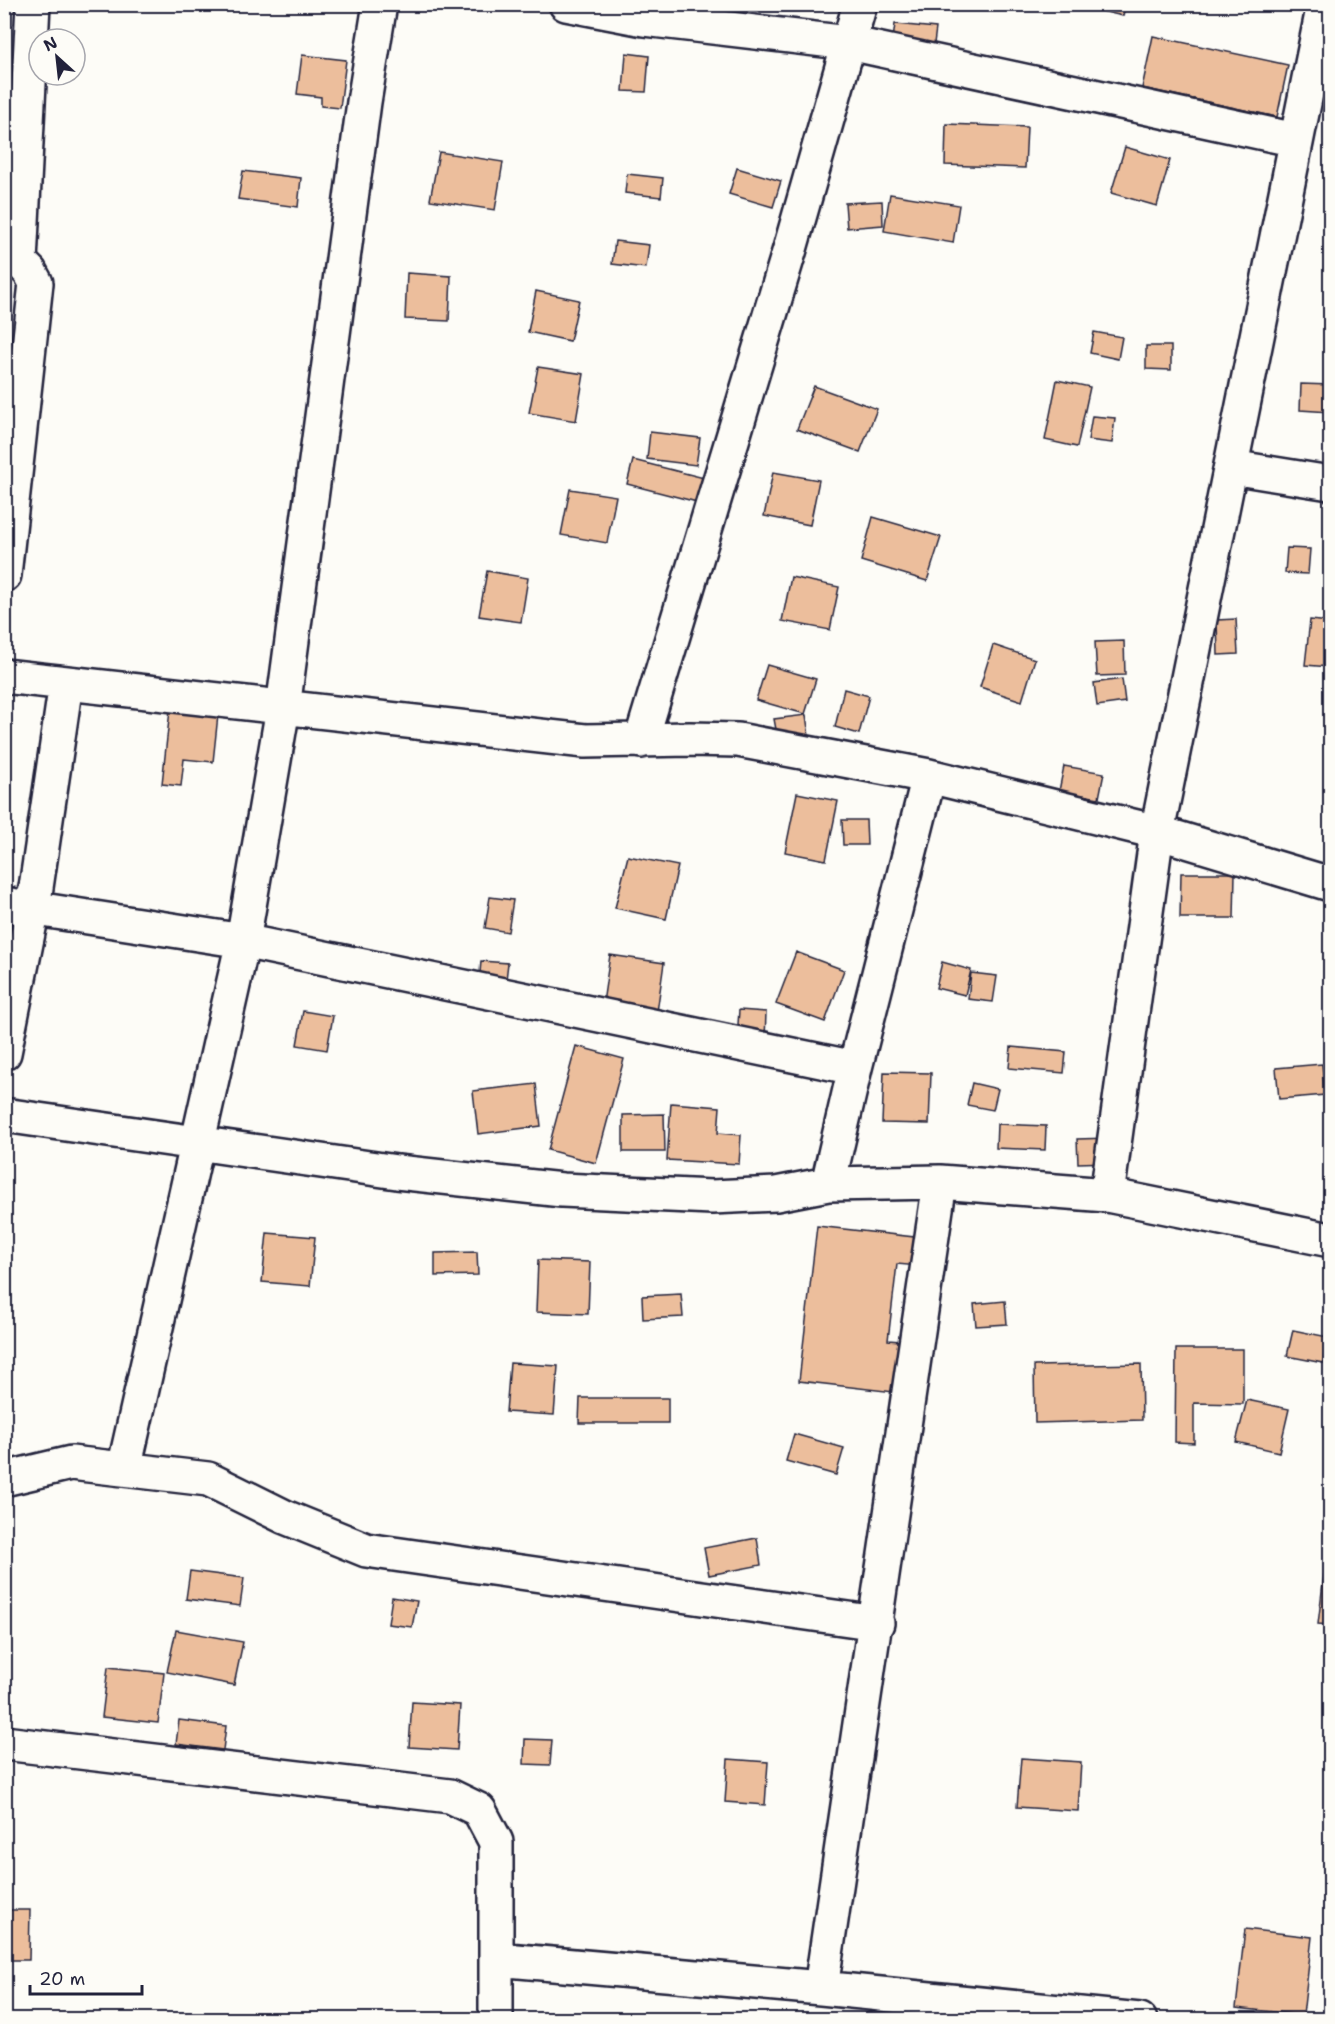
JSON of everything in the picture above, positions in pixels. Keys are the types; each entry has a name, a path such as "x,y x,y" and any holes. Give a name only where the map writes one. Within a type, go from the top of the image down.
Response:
{"street":[{"path":"4,575 36,283 30,272 12,262 33,4"},
{"path":"124,1469 243,941 283,708 362,114 380,4"},
{"path":"566,4 644,19 849,43 1296,140"},
{"path":"640,741 787,261 860,4"},
{"path":"1107,1194 1157,832 1324,4"},
{"path":"1231,467 1330,483"},
{"path":"4,676 585,741 738,740 929,777 1157,832 1330,884"},
{"path":"4,1053 19,906 66,683"},
{"path":"828,1184 929,777"},
{"path":"19,906 243,941 855,1068"},
{"path":"4,1115 397,1172 562,1190 712,1197 776,1194 828,1184 940,1182 1107,1194 1330,1240"},
{"path":"821,1988 940,1182"},
{"path":"4,1479 71,1463 208,1479 285,1517 366,1550 876,1623"},
{"path":"4,1743 450,1796 479,1809 496,1842 496,2019"},
{"path":"496,1959 1140,2019"}],"building":[{"path":"1102,4 1126,4 1123,16 1101,11"},
{"path":"895,24 936,28 933,51 892,47"},
{"path":"1153,36 1288,65 1277,117 1142,88"},
{"path":"626,53 649,56 646,92 623,91"},
{"path":"302,55 346,60 340,108 321,106 321,97 297,94"},
{"path":"946,124 1027,127 1025,168 945,165"},
{"path":"1125,147 1170,160 1157,206 1111,193"},
{"path":"439,152 503,162 495,210 430,200"},
{"path":"737,168 781,181 773,207 729,194"},
{"path":"243,171 301,178 298,207 238,199"},
{"path":"627,174 663,178 661,197 625,193"},
{"path":"890,194 959,205 953,243 884,231"},
{"path":"882,201 883,225 847,228 845,203"},
{"path":"615,241 649,245 646,268 612,264"},
{"path":"407,273 451,276 449,321 405,319"},
{"path":"536,291 579,300 570,341 528,332"},
{"path":"1094,332 1122,337 1118,359 1090,353"},
{"path":"1146,346 1171,346 1171,370 1146,369"},
{"path":"538,367 584,374 576,421 529,413"},
{"path":"1057,380 1090,387 1077,447 1045,440"},
{"path":"1301,384 1330,385 1330,412 1300,410"},
{"path":"814,386 877,409 860,452 797,429"},
{"path":"1092,416 1115,418 1112,443 1088,440"},
{"path":"650,432 700,438 696,465 647,459"},
{"path":"633,460 708,479 701,503 627,484"},
{"path":"773,472 819,480 810,525 764,516"},
{"path":"570,489 616,496 607,543 561,535"},
{"path":"873,517 941,537 927,581 861,561"},
{"path":"1287,548 1310,549 1308,574 1285,573"},
{"path":"487,571 528,578 521,622 479,616"},
{"path":"791,577 839,587 830,630 782,621"},
{"path":"1236,619 1238,654 1218,655 1217,620"},
{"path":"1310,620 1330,622 1330,667 1305,665"},
{"path":"1124,641 1125,675 1097,676 1095,642"},
{"path":"993,645 1035,659 1022,701 980,687"},
{"path":"767,665 816,679 805,714 756,700"},
{"path":"1122,679 1125,702 1097,706 1094,683"},
{"path":"844,689 869,696 859,734 835,727"},
{"path":"170,710 218,715 213,762 184,759 181,786 162,784"},
{"path":"806,715 809,736 778,740 774,719"},
{"path":"1064,766 1104,773 1099,798 1059,791"},
{"path":"797,793 838,801 826,860 785,852"},
{"path":"842,820 866,820 867,845 843,845"},
{"path":"628,856 678,866 666,919 615,908"},
{"path":"1181,873 1235,873 1234,918 1180,918"},
{"path":"490,897 513,900 508,932 485,928"},
{"path":"796,952 844,970 825,1022 776,1004"},
{"path":"610,955 664,963 657,1012 603,1003"},
{"path":"481,961 508,963 505,988 479,985"},
{"path":"942,962 971,970 965,995 936,988"},
{"path":"971,973 997,976 993,1002 968,999"},
{"path":"739,1010 766,1012 765,1040 737,1039"},
{"path":"303,1011 333,1016 327,1050 297,1045"},
{"path":"576,1046 624,1059 596,1163 548,1150"},
{"path":"1011,1047 1066,1052 1064,1073 1009,1068"},
{"path":"1322,1064 1325,1095 1279,1099 1276,1068"},
{"path":"884,1072 931,1073 929,1124 882,1123"},
{"path":"972,1083 998,1089 993,1110 967,1105"},
{"path":"536,1084 541,1126 478,1134 473,1091"},
{"path":"671,1103 720,1107 718,1133 741,1135 739,1164 667,1160"},
{"path":"664,1114 665,1152 623,1152 623,1115"},
{"path":"997,1124 1046,1126 1045,1150 996,1148"},
{"path":"1110,1138 1110,1162 1078,1163 1077,1139"},
{"path":"817,1226 923,1238 919,1266 897,1264 888,1340 900,1341 894,1392 799,1381"},
{"path":"267,1233 315,1237 310,1286 262,1282"},
{"path":"477,1252 478,1275 435,1276 435,1253"},
{"path":"538,1260 590,1262 588,1314 536,1312"},
{"path":"681,1294 683,1317 643,1319 642,1296"},
{"path":"1005,1301 1007,1324 976,1326 974,1304"},
{"path":"1293,1330 1328,1337 1323,1363 1287,1356"},
{"path":"1176,1349 1243,1349 1243,1404 1194,1403 1194,1443 1175,1442"},
{"path":"510,1363 558,1366 554,1415 506,1412"},
{"path":"1141,1364 1142,1420 1035,1423 1034,1366"},
{"path":"580,1398 668,1398 668,1423 579,1423"},
{"path":"1247,1400 1289,1409 1279,1452 1236,1442"},
{"path":"794,1434 844,1448 836,1475 786,1461"},
{"path":"757,1538 761,1565 709,1575 704,1548"},
{"path":"190,1571 244,1578 240,1606 186,1599"},
{"path":"1324,1575 1330,1576 1330,1625 1318,1624"},
{"path":"392,1597 417,1601 412,1627 388,1624"},
{"path":"176,1630 243,1642 234,1685 167,1672"},
{"path":"108,1667 164,1673 158,1723 102,1717"},
{"path":"412,1702 460,1705 457,1750 409,1747"},
{"path":"179,1720 226,1726 223,1750 176,1744"},
{"path":"525,1739 552,1740 550,1765 524,1764"},
{"path":"1021,1758 1081,1762 1078,1811 1017,1807"},
{"path":"728,1759 768,1762 765,1805 725,1802"},
{"path":"4,1910 30,1910 29,1960 4,1960"},
{"path":"1245,1929 1312,1937 1303,2015 1236,2008"}]}
